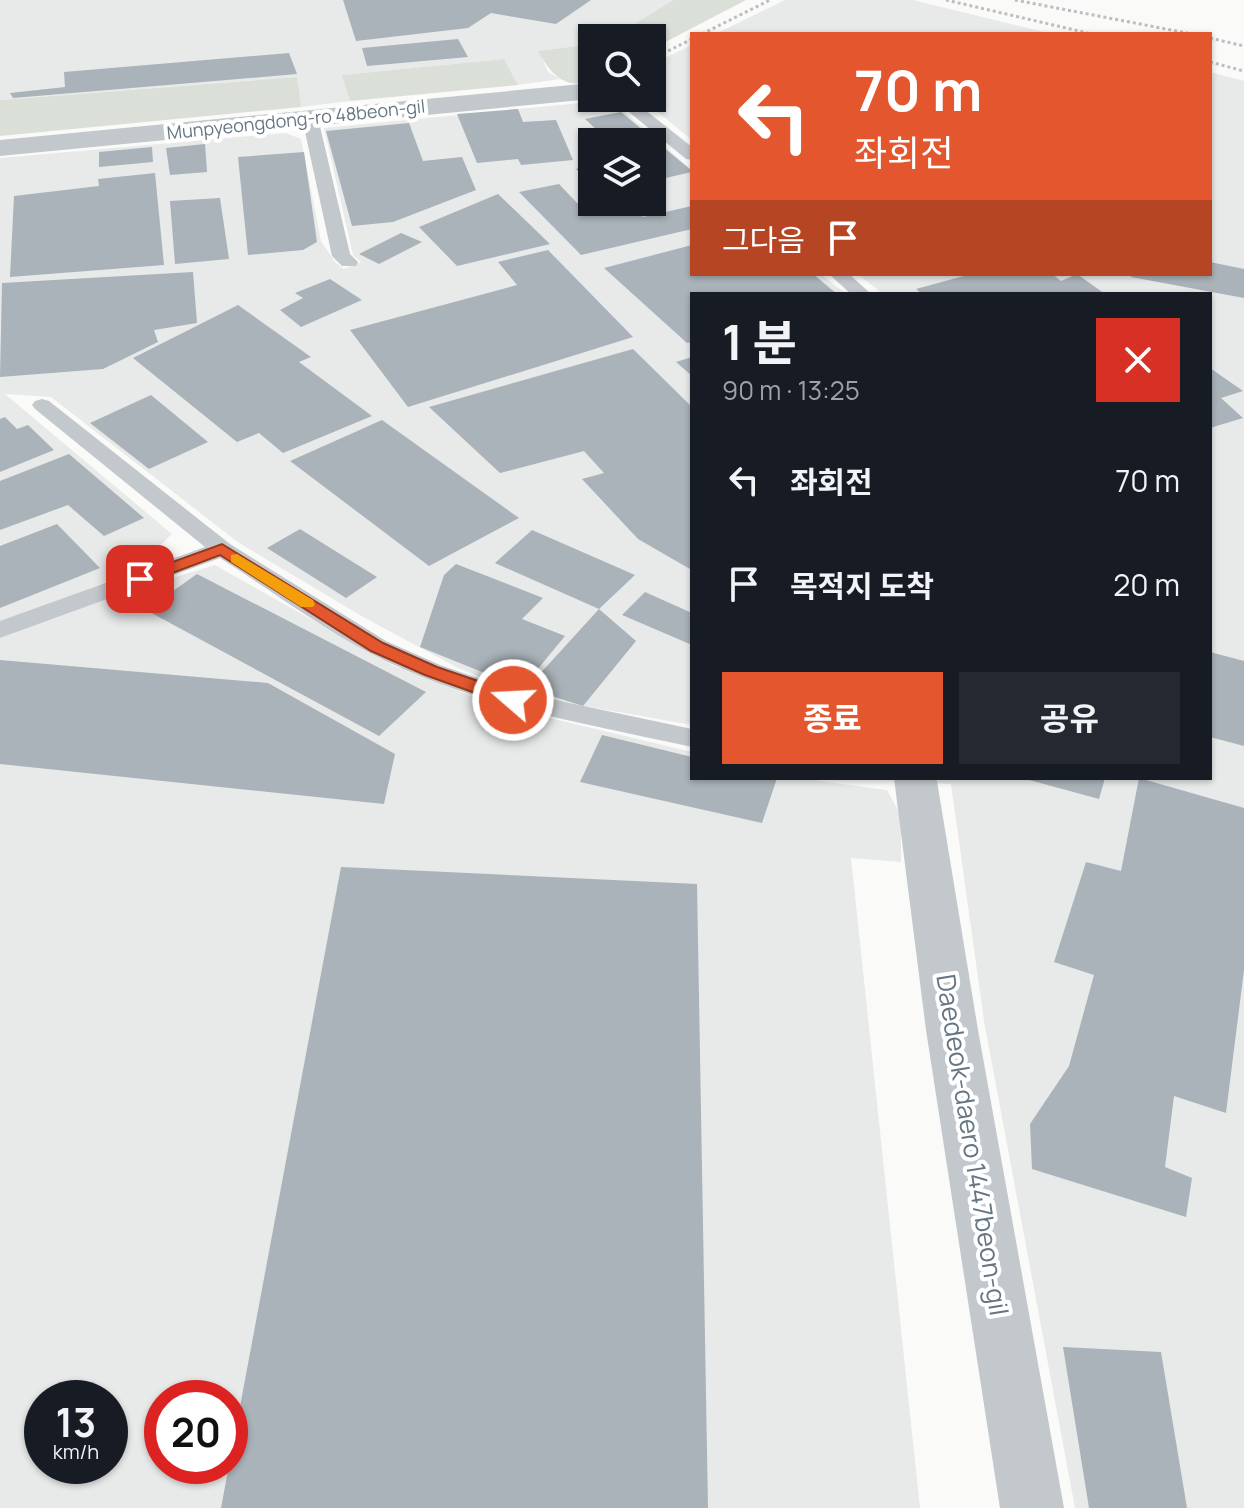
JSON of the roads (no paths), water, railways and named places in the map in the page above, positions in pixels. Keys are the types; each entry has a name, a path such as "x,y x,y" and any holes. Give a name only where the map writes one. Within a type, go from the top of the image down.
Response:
{"street":[{"name":"Munpyeongdong-ro 48beon-gil","path":"0,148 578,92"},
{"name":"Daedeok-daero 1447beon-gil","path":"910,780 1032,1508"}],"lane":[{"path":"638,112 690,153"},
{"path":"310,118 341,256 349,262"},
{"path":"840,276 860,292"},
{"path":"42,405 222,549 377,647 431,671 513,700 690,738"},
{"path":"0,630 222,549"}]}
